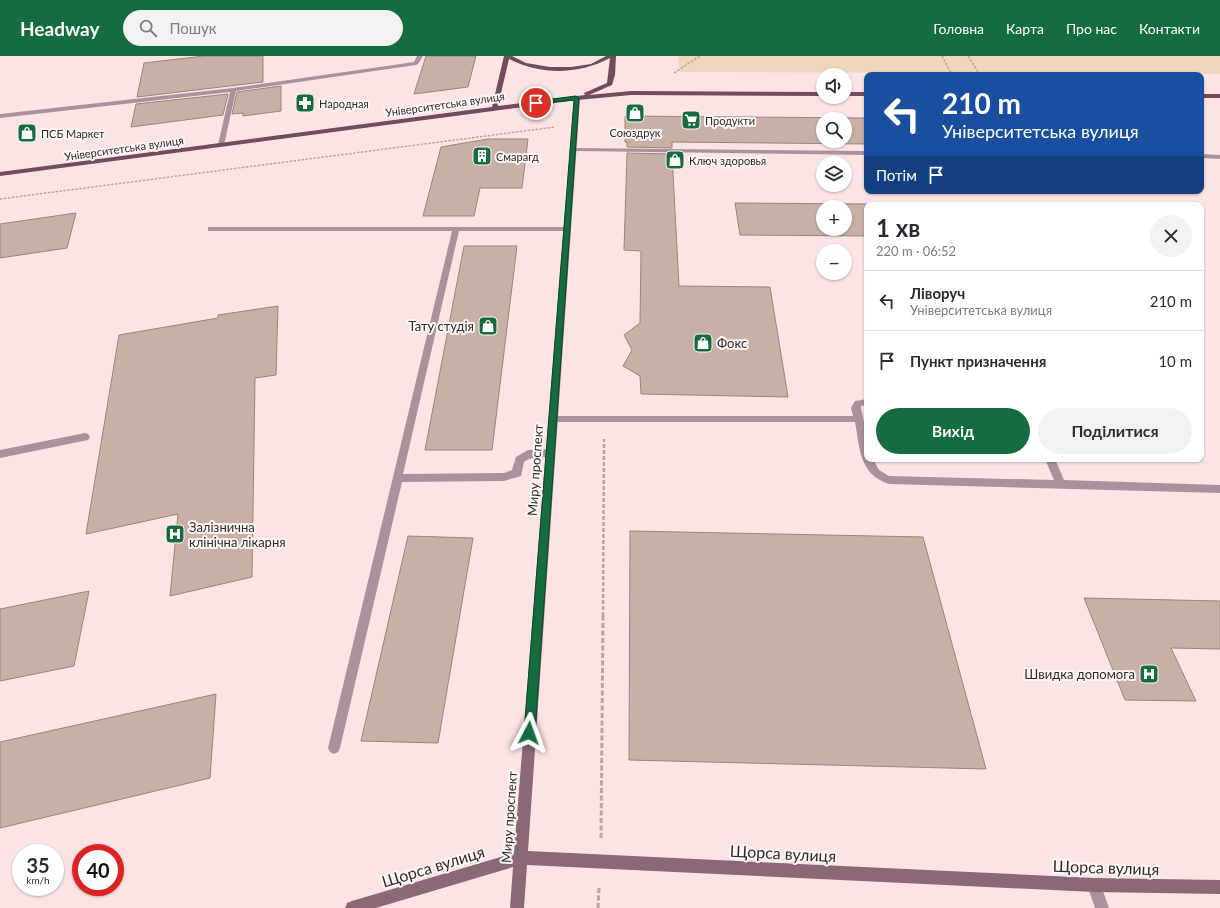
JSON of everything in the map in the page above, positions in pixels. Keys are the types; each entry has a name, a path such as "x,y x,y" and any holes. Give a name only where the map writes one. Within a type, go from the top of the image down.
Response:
{"main road":[{"path":"495,108 508,56 524,64 550,69 570,69 593,64 610,56"},
{"path":"576,98 610,84 613,56"},
{"name":"Університетська вулиця","path":"0,174 576,98 631,93 816,94"},
{"path":"852,94 864,94"},
{"path":"1204,96 1220,96"}],"street":[{"name":"Миру проспект","path":"517,908 550,453 576,124 576,98"},
{"name":"Щорса вулиця","path":"352,908 520,858 1094,885 1220,887"}],"lane":[{"path":"0,116 233,90 416,63 420,56"},
{"path":"221,145 233,90"},
{"path":"574,150 864,153"},
{"path":"1204,156 1220,157"},
{"path":"211,228 567,229"},
{"path":"334,748 456,229"},
{"path":"864,402 856,405 857,419 864,446"},
{"path":"553,419 857,419"},
{"path":"0,454 85,437"},
{"path":"398,478 504,477 517,473 519,460 528,454 550,453"},
{"path":"868,462 870,468 875,474 889,480 1220,489"},
{"path":"1051,462 1061,484"},
{"path":"1094,885 1102,908"}],"path":[{"path":"671,76 700,56"},
{"path":"942,56 950,72"},
{"path":"968,56 978,72"},
{"path":"0,199 576,124"},
{"path":"598,908 600,861 604,419"}],"shaded area":[{"path":"678,56 1220,56 1220,74 1204,74 1204,72 852,73 852,68 816,68 816,73 680,72"}],"building":[{"path":"204,56 263,56 263,82 137,97 144,63"},
{"path":"426,56 476,56 468,87 414,94"},
{"path":"281,86 281,111 243,116 243,113 232,114 237,92"},
{"path":"228,94 223,115 131,127 136,104"},
{"path":"625,116 816,118 816,143 672,142 672,148 627,147 627,142 625,142"},
{"path":"852,118 864,118 864,144 852,144"},
{"path":"488,139 528,139 522,188 480,188 474,216 423,216 441,147"},
{"name":"Фокс","path":"627,153 672,154 679,286 770,287 788,397 641,394 640,376 623,366 632,350 624,335 640,323 641,251 624,250"},
{"path":"735,203 816,204 816,236 740,235"},
{"path":"852,204 864,204 864,236 852,236"},
{"path":"76,213 67,248 0,258 0,224"},
{"path":"464,246 517,246 492,450 425,450"},
{"path":"278,306 276,375 255,378 252,577 170,596 178,514 86,534 119,335 218,318 218,315"},
{"path":"630,531 923,537 986,769 629,760"},
{"path":"408,536 473,538 438,743 361,741"},
{"path":"89,591 74,666 0,681 0,609"},
{"name":"Швидка допомога","path":"1084,598 1220,601 1220,649 1171,648 1196,701 1125,700"},
{"path":"216,694 210,778 0,828 0,742"}],"place":[{"name":"Народная","path":"305,103"},
{"name":"Союздрук","path":"635,113"},
{"name":"Продукти","path":"691,120"},
{"name":"ПСБ Маркет","path":"27,133"},
{"name":"Смарагд","path":"482,156"},
{"name":"Ключ здоровья","path":"675,160"},
{"name":"Тату студія","path":"488,326"},
{"name":"Фокс","path":"703,343"},
{"name":"Залізнична клінічна лікарня","path":"175,534"},
{"name":"Швидка допомога","path":"1149,674"}],"route":[{"path":"529,733 576,124 576,98 536,103"}]}
